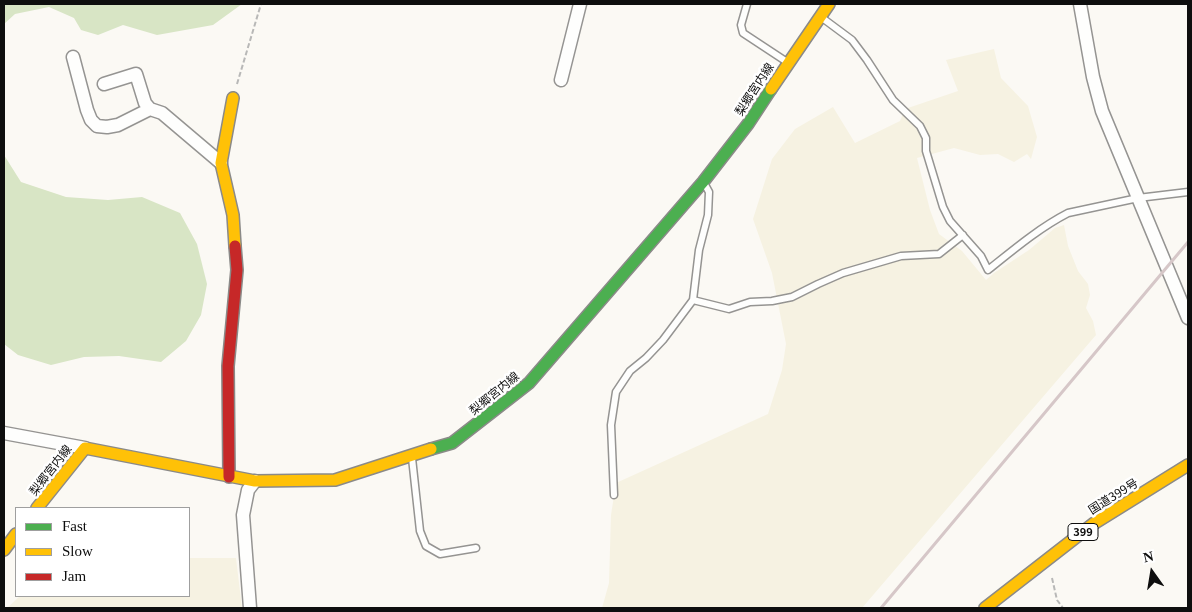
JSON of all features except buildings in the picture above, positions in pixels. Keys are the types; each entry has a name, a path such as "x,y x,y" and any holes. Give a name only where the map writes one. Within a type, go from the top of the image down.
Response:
{"main road":[{"name":"梨郷宮内線","path":"38,507 85,448 255,481 335,480 452,443 529,383 703,182 748,124 788,62 829,4"},
{"path":"229,477 228,366 237,270 233,215 221,163 233,98"},
{"name":"国道399号","path":"985,608 1094,524 1188,465"},
{"path":"4,550 15,535"}],"street":[{"path":"561,80 580,4"},
{"path":"1080,4 1102,111 1188,318"},
{"path":"73,57 91,120 97,126 106,127 118,124 150,109"},
{"path":"104,84 136,74 145,103 150,109 162,113 221,163"},
{"path":"4,433 85,448"},
{"path":"250,608 243,515 248,490 255,481"}],"lane":[{"path":"746,4 741,25 743,33 788,62"},
{"path":"821,17 852,40 893,100 920,126 926,138 926,150 943,207 950,222 981,256 988,270 1021,244 1068,213 1138,198 1188,192"},
{"path":"614,495 611,425 616,392 630,371 663,340 693,300 699,250 708,215 709,192 703,182"},
{"path":"693,300 729,309 750,302 772,301 792,297 843,273 901,256 939,254 963,235"},
{"path":"412,456 420,531 426,546 440,554 476,548"}],"path":[{"path":"233,98 261,4"},
{"path":"1052,578 1057,600 1063,608"}],"shaded area":[{"path":"994,49 1001,78 1028,106 1037,137 1031,159 1027,154 1014,162 998,154 980,155 954,148 917,158 930,210 939,234 962,251 986,280 1029,250 1055,228 1064,225 1068,246 1078,271 1088,284 1090,295 1086,308 1093,321 1096,335 862,608 602,608 609,583 611,515 616,483 768,414 782,370 786,344 772,273 753,219 772,159 795,129 833,107 855,143 900,121 905,109 958,91 946,60"},
{"path":"190,558 236,558 242,608 7,608 19,597 190,597"}],"green space":[{"path":"4,4 242,4 213,25 157,35 123,25 98,35 81,30 74,18 49,7 15,14 4,24"},
{"path":"4,155 21,182 66,197 108,200 142,197 180,213 197,244 207,284 201,315 186,341 161,362 119,356 84,357 51,365 18,355 4,344"}],"railway":[{"path":"881,608 1188,242"}],"traffic: fast":[{"path":"431,449 452,443 529,383 703,182 748,124 771,89"}],"traffic: slow":[{"path":"771,89 829,4"},
{"path":"233,98 221,163 233,215 235,246"},
{"path":"38,507 85,448 255,481 335,480 431,449"},
{"path":"985,608 1093,524 1188,465"},
{"path":"4,550 15,535"}],"traffic: jam":[{"path":"229,477 228,366 237,270 235,246"}]}
